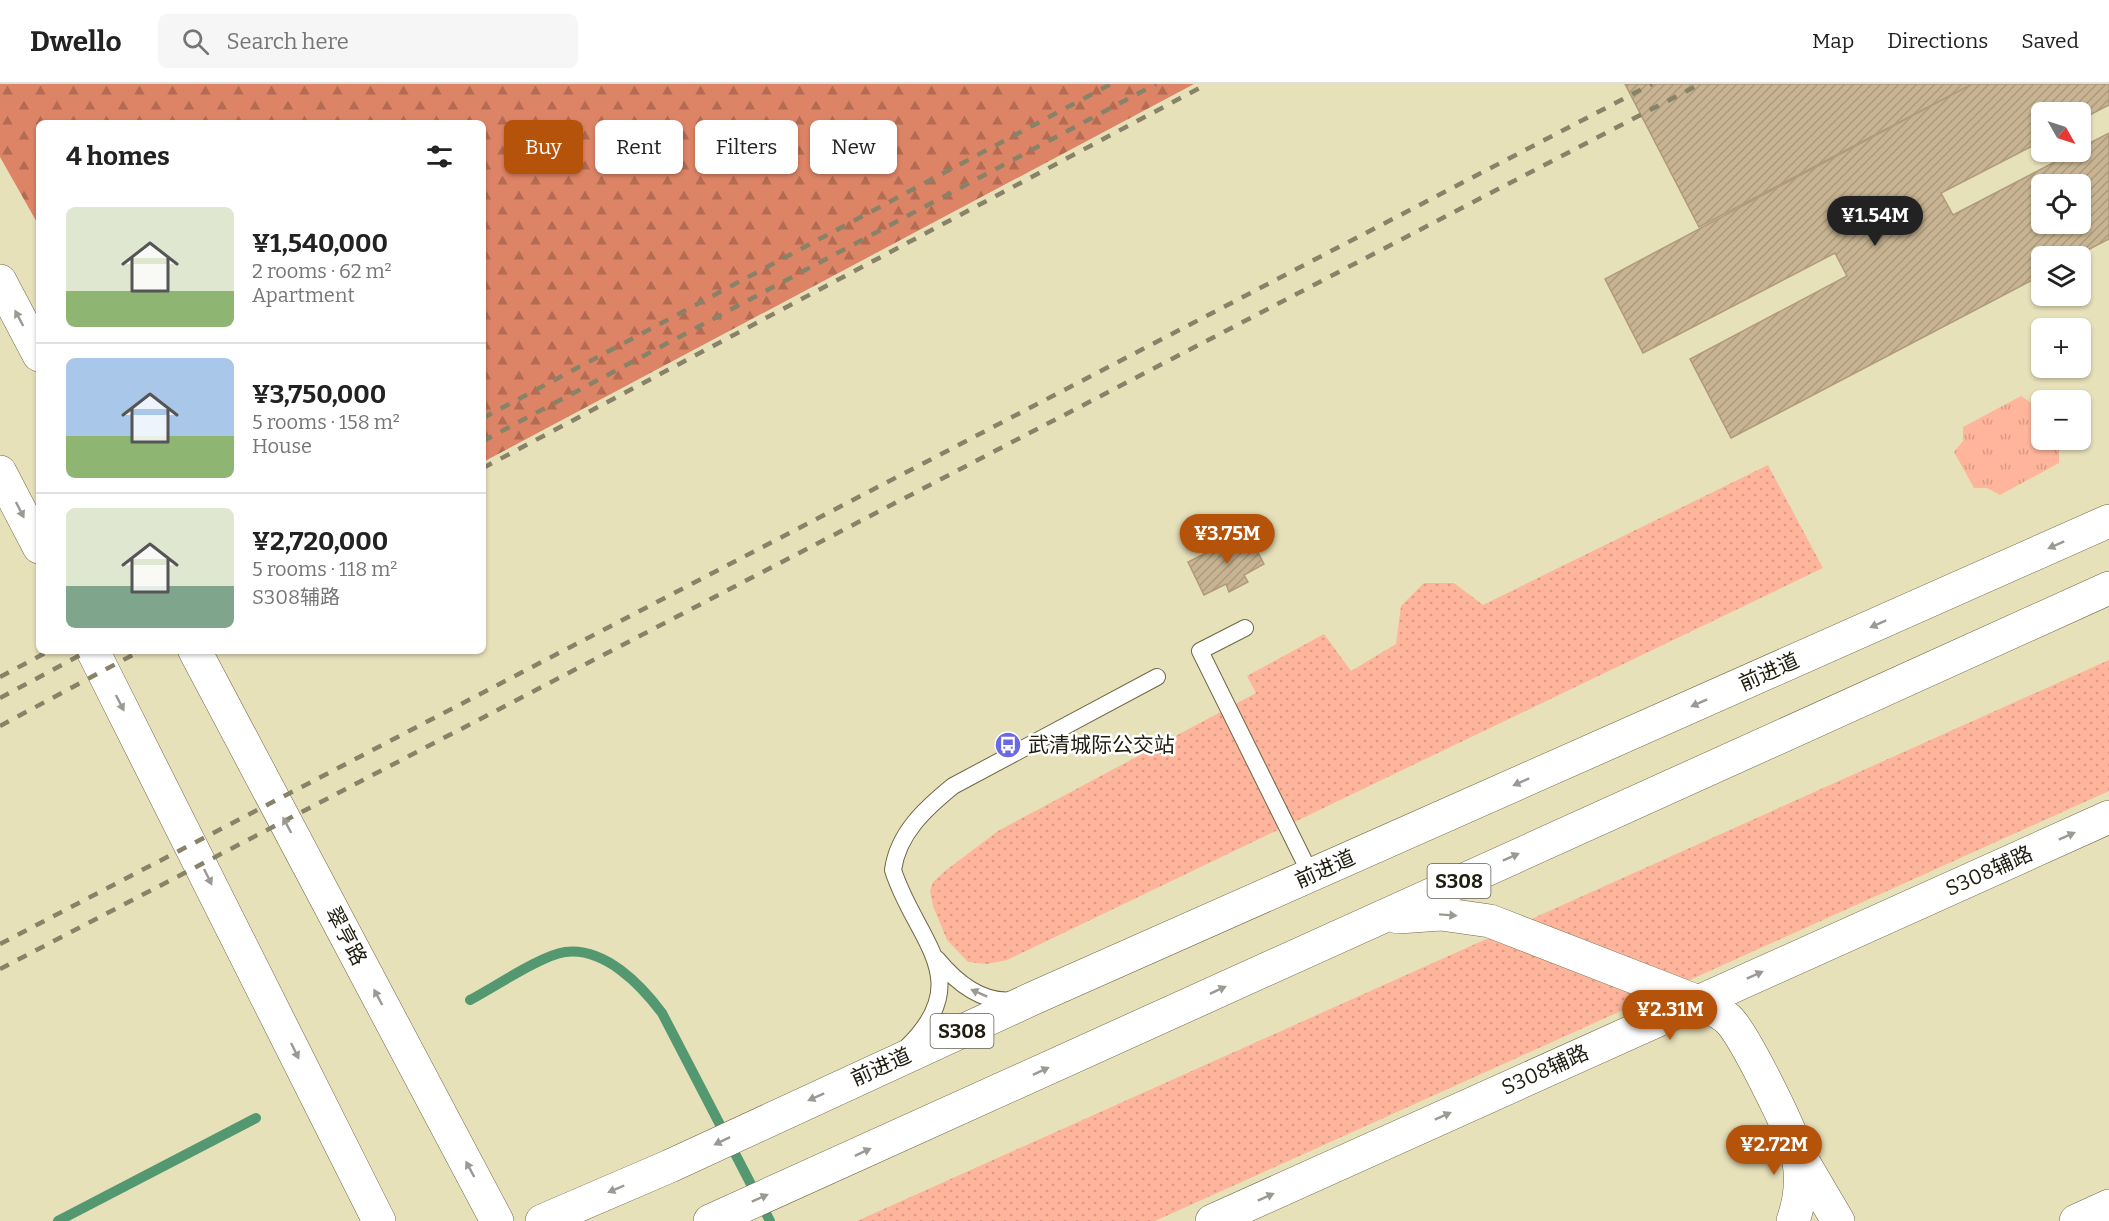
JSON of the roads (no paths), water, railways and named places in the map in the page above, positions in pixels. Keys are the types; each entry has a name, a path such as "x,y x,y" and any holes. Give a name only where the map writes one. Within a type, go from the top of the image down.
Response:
{"main road":[{"path":"0,281 36,349"},
{"path":"0,472 36,542"},
{"name":"前进道","path":"542,1221 670,1166 773,1116 1311,874 2109,521"},
{"name":"S308","path":"710,1221 2109,588"},
{"path":"95,654 379,1221"},
{"name":"翠亨路","path":"197,654 497,1221"},
{"name":"S308辅路","path":"1212,1221 1696,1001 2109,817"},
{"path":"1369,921 1441,914 1490,921 1696,1001 1728,1019 1740,1035 1792,1139 1838,1221"},
{"path":"1792,1139 1800,1202 1793,1221"},
{"path":"2076,1221 2109,1206"}],"lane":[{"path":"1245,628 1200,651 1311,874"},
{"path":"888,1064 920,1033 939,1003 939,973 934,955 893,870 895,857 902,840 929,805 953,786 1156,677"},
{"path":"934,955 955,979 975,992 1007,1001 1036,997"}],"waterway":[{"path":"470,1000 531,965 565,952 594,955 621,970 644,991 662,1013 770,1221"},
{"path":"58,1221 256,1118"}],"railway":[{"path":"486,416 1111,84"},
{"path":"486,439 1156,84"},
{"path":"486,466 1207,84"},
{"path":"0,944 1652,84"},
{"path":"0,969 1700,84"},
{"path":"0,677 43,654"},
{"path":"0,698 82,654"},
{"path":"0,726 134,654"}],"place":[{"name":"武清城际公交站","path":"1008,745"}]}
